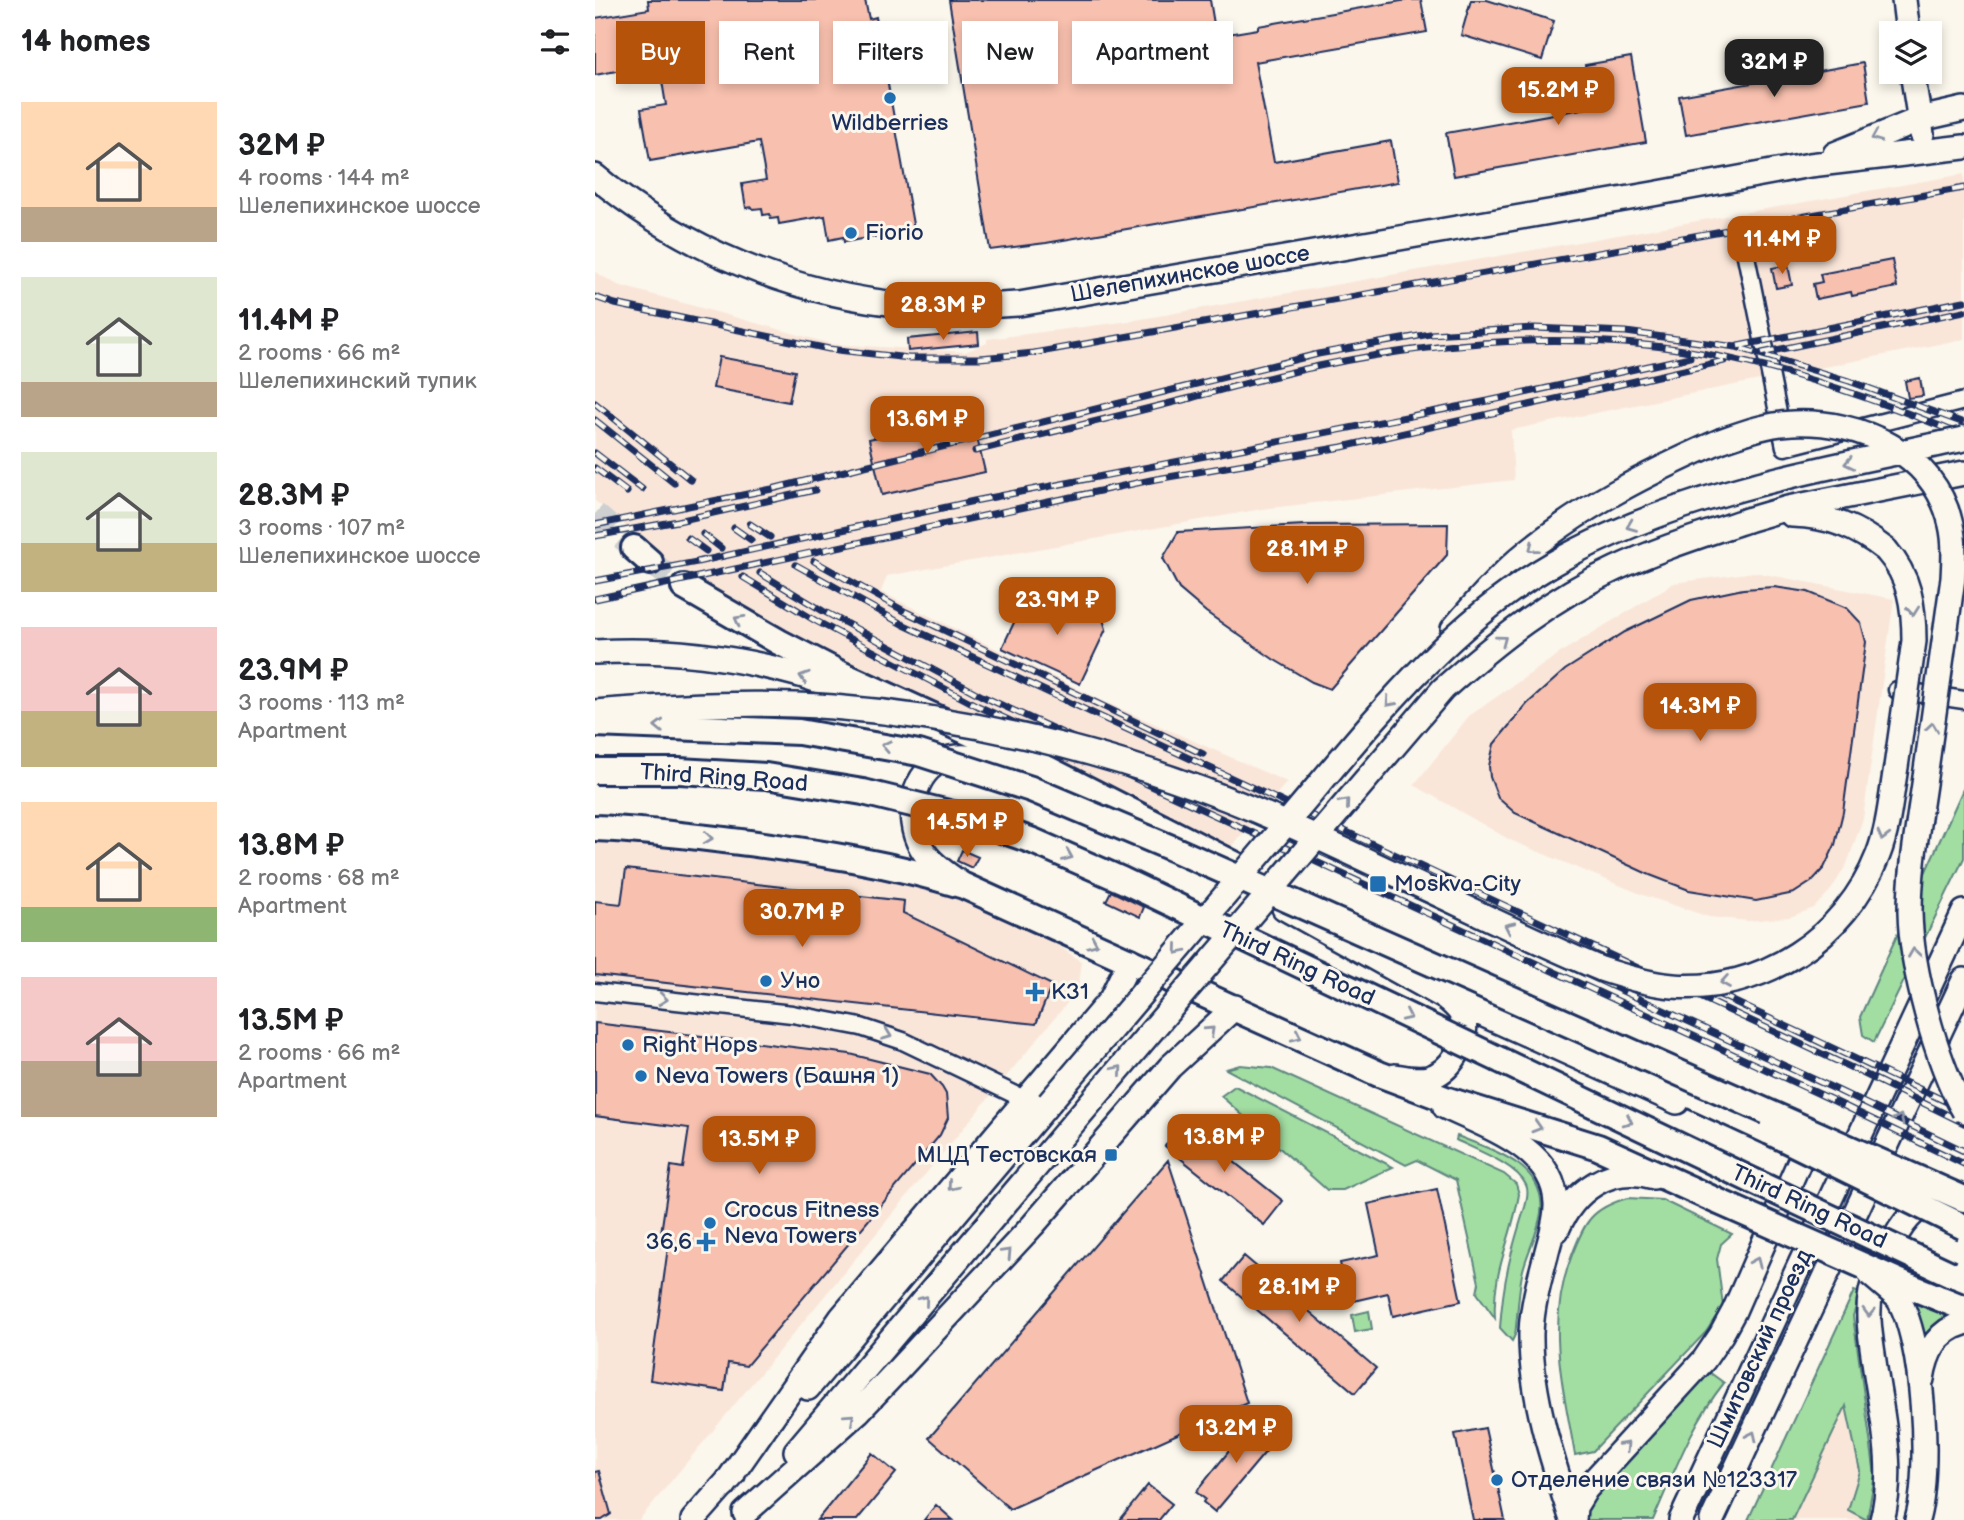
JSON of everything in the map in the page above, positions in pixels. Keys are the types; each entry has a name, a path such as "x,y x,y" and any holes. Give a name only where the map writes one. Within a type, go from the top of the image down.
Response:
{"main road":[{"path":"1904,0 1907,21"},
{"path":"1914,84 1925,152"},
{"name":"Шелепихинское шоссе","path":"1809,165 1920,119 1964,109"},
{"name":"Шелепихинское шоссе","path":"595,176 648,215 699,244 786,281 847,296 906,304 973,307 1019,304 1640,197 1809,165 1964,147"},
{"path":"693,1520 1485,592 1547,537 1599,503 1681,458 1759,428 1791,423 1847,428 1871,435 1897,448 1916,464 1934,485 1951,524 1953,578 1915,849 1910,910 1915,964 1922,994 1945,1071 1964,1111"},
{"path":"1416,674 1481,614 1514,589 1553,563 1601,538 1726,494 1836,466 1964,439"},
{"path":"742,1516 1443,689 1484,653 1570,592 1615,569 1788,508 1964,473"},
{"path":"595,712 713,704 834,707 946,722 1053,743 1170,778 1241,805 1601,969 1650,983 1674,986 1716,984 1762,973 1807,948 1836,923 1867,878 1878,855 1889,810 1914,641 1914,620 1907,583 1891,556 1867,536 1825,517 1791,514 1748,520"},
{"path":"684,587 779,642 843,675 1240,866 1452,985 1767,1137 1964,1239"},
{"path":"595,652 659,651 705,655 796,674 913,718 1035,769 1101,810 1231,878 1444,997 1767,1137 1964,1227"},
{"name":"Third Ring Road","path":"595,724 812,734 919,753 1031,789 1132,831 1964,1199"},
{"path":"964,886 934,864 921,847 914,831 914,797 923,776 933,765 947,759 964,757 1035,769"},
{"name":"Third Ring Road","path":"595,771 678,771 778,778 863,792 965,817 1033,841 1122,880 1958,1277"},
{"path":"595,828 641,830 821,853 896,867 964,886 1235,1007 1508,1138 1538,1160 1552,1183 1556,1205 1533,1314 1532,1350 1537,1390 1555,1468 1562,1520"},
{"path":"1305,903 1748,1099 1784,1118 1798,1129 1804,1138 1802,1158 1727,1324 1704,1360 1586,1489 1575,1507 1573,1520"},
{"name":"Шмитовский проезд","path":"1681,1517 1964,912"},
{"path":"724,1486 841,1318 1111,999 1130,960"},
{"name":"Шмитовский проезд","path":"1712,1520 1964,980"},
{"path":"1379,1074 1412,1079 1429,1078 1452,1060 1460,1048 1464,1019 1457,1008 1444,997"},
{"path":"742,1516 858,1412 1033,1225 1170,1067 1235,1007"},
{"path":"1379,1074 1448,1100 1598,1147 1859,1265 1903,1292 1964,1308"},
{"path":"1544,1262 1559,1223 1573,1202 1589,1187 1613,1175 1636,1173 1650,1176 1717,1201"},
{"path":"1882,1520 1888,1461 1869,1327 1871,1292 1890,1247 1912,1214 1921,1206 1941,1200 1964,1205"},
{"path":"1903,1292 1922,1406"},
{"path":"1917,1520 1925,1459 1922,1378 1931,1349 1944,1332 1964,1323"},
{"path":"1555,1468 1573,1520"}],"street":[{"path":"1745,251 1785,447 1964,401"},
{"path":"1897,690 1964,701"},
{"path":"595,992 779,1012 861,1027 903,1041 1024,1099"}],"shaded area":[{"path":"1964,174 1964,339 1511,430 1514,480 1262,509 887,576 881,592 1096,698 1287,782 1232,847 749,613 667,560 595,501 595,272 618,285 832,344 965,352 987,343 987,339 1130,321"},
{"path":"1754,572 1894,599 1863,819 1847,864 1831,890 1814,908 1790,917 1748,921 1709,917 1643,895 1510,840 1414,785 1469,716 1563,651 1674,583"},
{"path":"630,842 902,878 970,902 1049,939 1082,962 1078,990 639,1520 595,1520 595,843"},
{"path":"1847,1405 1860,1471 1848,1509 1867,1520 1792,1520"}],"green space":[{"path":"1964,787 1964,858 1874,1042 1863,1035 1860,1017"},
{"path":"1240,1065 1271,1068 1504,1174 1516,1184 1519,1194 1499,1270 1495,1318 1477,1293 1479,1283 1456,1180 1417,1160 1406,1165 1226,1069"},
{"path":"1235,1086 1393,1167 1343,1190 1327,1190 1221,1096"},
{"path":"1457,1136 1514,1162 1526,1171 1541,1196 1540,1220 1523,1270 1512,1341 1500,1328 1501,1311 1508,1266 1528,1193 1527,1187 1514,1171 1495,1158 1456,1140"},
{"path":"1628,1198 1662,1200 1732,1234 1721,1244 1717,1259 1723,1306 1706,1332 1593,1451 1575,1455 1559,1355 1559,1306 1564,1281 1577,1243 1591,1218 1606,1206"},
{"path":"1854,1291 1860,1293 1853,1316 1875,1475 1867,1520 1848,1510 1860,1471 1846,1406 1792,1520 1748,1520"},
{"path":"1907,1294 1964,1315 1922,1344"},
{"path":"1369,1311 1372,1329 1355,1332 1352,1315"},
{"path":"1705,1369 1724,1383 1693,1432 1653,1520 1583,1520 1584,1510 1593,1494"}],"building":[{"path":"648,0 865,0 869,19 876,17 877,21 833,21 833,84 888,84 914,230 844,242 843,237 829,240 825,216 779,224 778,218 771,219 770,214 763,215 762,208 746,208 742,184 766,180 759,142 650,161 641,109 666,105 662,84 705,84 705,21 616,21 616,71 595,75 595,18 649,9"},
{"path":"949,0 1210,0 1214,21 1072,21 1072,84 1233,84 1233,33 1258,29 1258,26 1407,0 1421,0 1427,32 1255,62 1274,162 1391,141 1398,182 1046,243 990,250 963,84 1058,84 1058,21 962,21 962,79"},
{"path":"1471,0 1487,0 1554,21 1542,60 1461,35"},
{"path":"1631,57 1646,142 1454,176 1446,133 1593,107 1585,65"},
{"path":"1863,63 1869,102 1686,135 1679,96"},
{"path":"1892,260 1897,287 1852,296 1851,292 1816,299 1813,284 1822,282 1820,274"},
{"path":"1788,265 1792,285 1776,288 1772,268"},
{"path":"978,332 979,344 908,351 907,339"},
{"path":"719,357 795,371 789,402 713,388"},
{"path":"1920,378 1923,396 1908,398 1905,381"},
{"path":"972,416 985,472 882,495 869,439"},
{"path":"1448,524 1447,555 1330,689 1312,682 1273,659 1206,612 1179,589 1163,558 1178,532 1305,525"},
{"path":"1774,587 1808,592 1847,608 1861,623 1866,642 1843,812 1835,845 1824,868 1811,882 1794,893 1756,901 1689,890 1515,813 1498,798 1489,766 1494,744 1527,704 1565,670 1625,632 1691,600 1743,589"},
{"path":"1027,595 1070,615 1076,601 1101,613 1106,629 1080,684 1002,648"},
{"path":"962,850 978,857 972,868 957,861"},
{"path":"626,869 904,901 903,913 1052,985 1036,1024 595,975 595,901 621,904"},
{"path":"1111,891 1144,907 1140,917 1106,901"},
{"path":"595,1023 850,1054 930,1074 946,1094 948,1118 940,1135 746,1366 728,1363 724,1391 650,1380 668,1247 659,1246 671,1166 683,1168 689,1128 595,1116"},
{"path":"1184,1122 1283,1201 1264,1225 1165,1146"},
{"path":"1168,1160 1247,1403 1010,1509 929,1438"},
{"path":"1437,1189 1461,1301 1393,1316 1388,1293 1349,1302 1340,1263 1379,1255 1368,1204"},
{"path":"1244,1256 1376,1368 1355,1393 1223,1281"},
{"path":"1254,1420 1278,1437 1215,1512 1196,1492"},
{"path":"1485,1428 1505,1520 1473,1520 1455,1434"},
{"path":"872,1453 896,1473 857,1520 817,1520"},
{"path":"599,1471 611,1514 602,1520 595,1520 595,1472"},
{"path":"1148,1485 1172,1504 1159,1520 1120,1520"},
{"path":"936,1505 953,1520 924,1520"}],"tunnel":[{"path":"595,514 634,548"},
{"path":"650,562 684,587"}],"railway":[{"path":"595,297 615,304 829,349 909,358 980,358 1034,353 1964,188"},
{"path":"1738,346 1964,301"},
{"path":"1762,353 1964,311"},
{"path":"595,525 772,489 1318,354 1430,334 1535,328 1626,332 1736,347 1849,381 1964,423"},
{"path":"975,451 1287,373 1356,359 1471,344 1548,341 1667,347 1754,364 1841,389 1964,436"},
{"path":"595,581 697,562 974,501 1488,401 1690,357"},
{"path":"595,599 1151,480 1342,447 1724,361"},
{"path":"595,403 691,480"},
{"path":"595,420 674,483"},
{"path":"595,453 642,489"},
{"path":"595,468 627,492"},
{"path":"595,536 678,521 815,490"},
{"path":"750,524 770,537"},
{"path":"734,528 751,540"},
{"path":"703,534 721,548"},
{"path":"688,538 706,551"},
{"path":"814,561 906,612 1203,754"},
{"path":"796,565 902,624 1852,1068 1964,1123"},
{"path":"760,573 823,611 982,696 1964,1151"},
{"path":"743,577 816,621 978,706 1828,1098 1964,1164"},
{"path":"1720,995 1964,1110"}],"place":[{"name":"Wildberries","path":"890,98"},
{"name":"Fiorio","path":"851,233"},
{"name":"Moskva-City","path":"1378,884"},
{"name":"Уно","path":"766,981"},
{"name":"К31","path":"1035,992"},
{"name":"Right Hops","path":"628,1045"},
{"name":"Neva Towers (Башня 1)","path":"641,1076"},
{"name":"МЦД Тестовская","path":"1111,1155"},
{"name":"Crocus Fitness Neva Towers","path":"710,1223"},
{"name":"36,6","path":"706,1242"},
{"name":"Отделение связи №123317","path":"1497,1480"}]}
